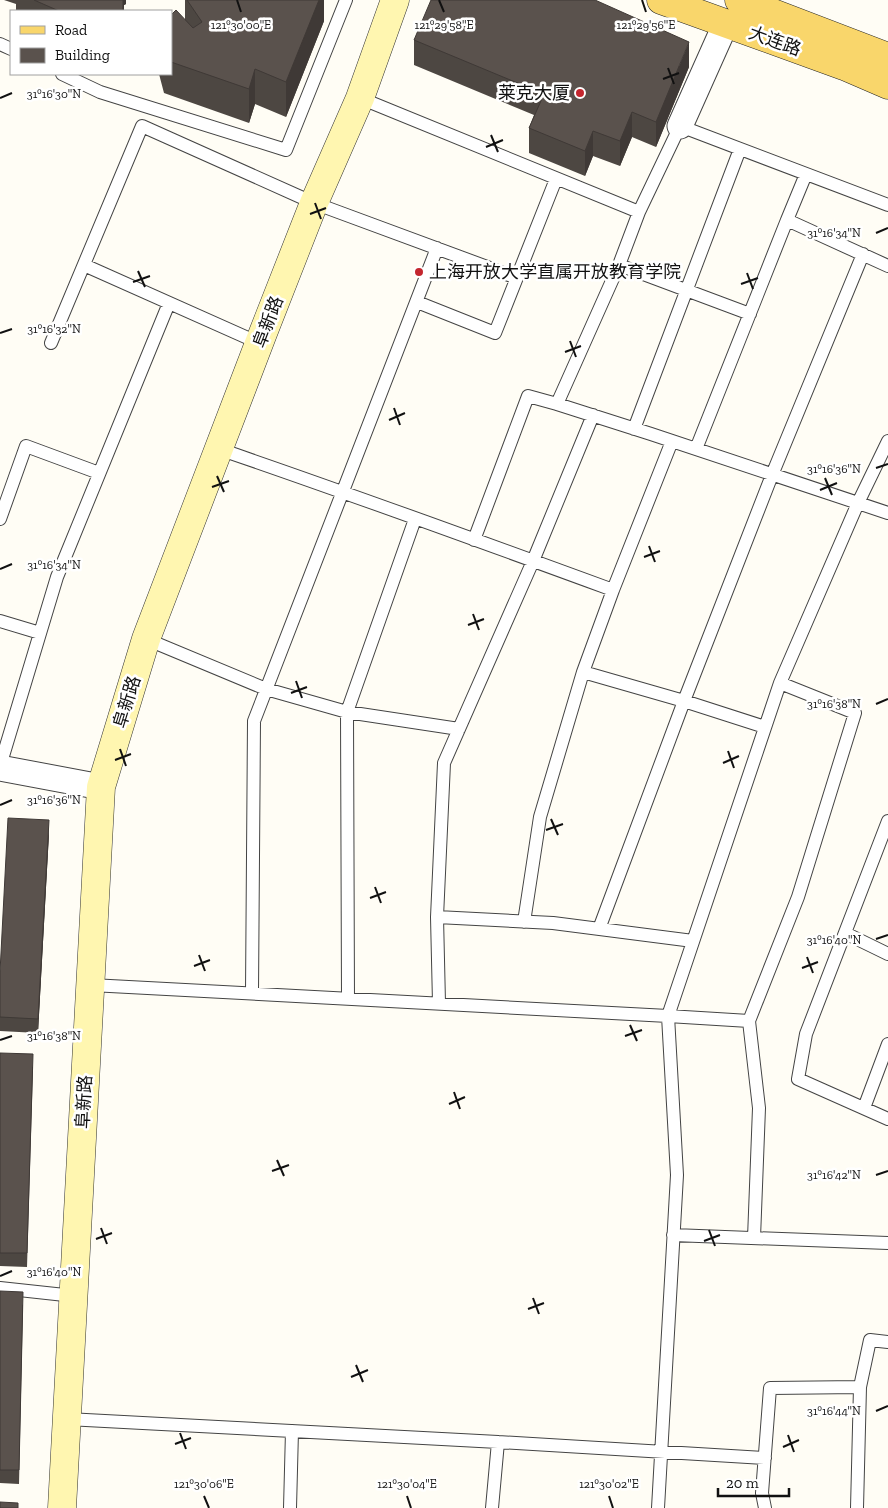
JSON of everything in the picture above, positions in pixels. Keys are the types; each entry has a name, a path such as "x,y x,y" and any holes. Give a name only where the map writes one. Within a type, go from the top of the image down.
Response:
{"main road":[{"name":"大连路","path":"661,0 844,66 888,85"},
{"name":"大连路","path":"740,0 888,57"}],"street":[{"name":"阜新路","path":"62,1508 101,787 146,639 314,203 360,98 395,0"},
{"path":"680,126 726,23"},
{"path":"0,767 101,787"}],"lane":[{"path":"64,75 100,92 286,150 346,0"},
{"path":"360,98 639,212"},
{"path":"51,343 142,126 314,203 517,278"},
{"path":"557,404 619,265 639,212 680,126 888,205"},
{"path":"634,429 740,149"},
{"path":"696,449 806,174"},
{"path":"416,302 495,333 556,178"},
{"path":"788,220 888,266"},
{"path":"252,992 254,721 437,248"},
{"path":"599,929 684,701 772,474 863,254"},
{"path":"84,265 259,343"},
{"path":"619,265 750,314"},
{"path":"0,767 57,577 169,303"},
{"path":"474,540 528,396 593,415 888,513"},
{"path":"439,1002 437,917 444,763 533,561 593,415"},
{"path":"524,922 540,817 583,672 672,441"},
{"path":"658,1508 677,1175 668,1016 780,683 858,503 888,441"},
{"path":"0,519 3,501 26,446 99,473"},
{"path":"219,449 344,492 613,590"},
{"path":"348,998 347,712 415,519"},
{"path":"0,621 40,633"},
{"path":"146,639 266,689 347,712 459,729"},
{"path":"583,672 765,727"},
{"path":"754,1238 759,1108 749,1021 798,897 855,713 780,683"},
{"path":"887,825 806,1034 798,1079 888,1118"},
{"path":"437,917 599,929 693,941"},
{"path":"845,933 888,954"},
{"path":"91,984 439,1002 749,1021"},
{"path":"864,1108 888,1044"},
{"path":"673,1235 888,1243"},
{"path":"0,1288 74,1296"},
{"path":"857,1508 860,1387 870,1340 888,1342"},
{"path":"765,1508 762,1493 770,1388 860,1387"},
{"path":"67,1419 765,1458"},
{"path":"290,1508 292,1431"},
{"path":"492,1508 498,1442"}],"building":[{"path":"34,0 123,0 123,10 57,10"},
{"path":"187,0 319,0 286,82 255,69 249,89 172,62 172,14 176,10 193,28 202,22"},
{"name":"莱克大厦","path":"431,0 595,0 689,42 656,122 632,112 620,141 593,131 585,151 529,128 544,94 414,40"},
{"path":"8,818 49,820 38,1019 0,1017 0,972"},
{"path":"0,1053 33,1054 27,1253 0,1253"},
{"path":"0,1291 23,1292 19,1470 0,1470"},
{"path":"0,1502 18,1503 18,1508 0,1508"}],"place":[{"name":"莱克大厦","path":"580,93"},
{"name":"上海开放大学直属开放教育学院","path":"419,272"}]}
